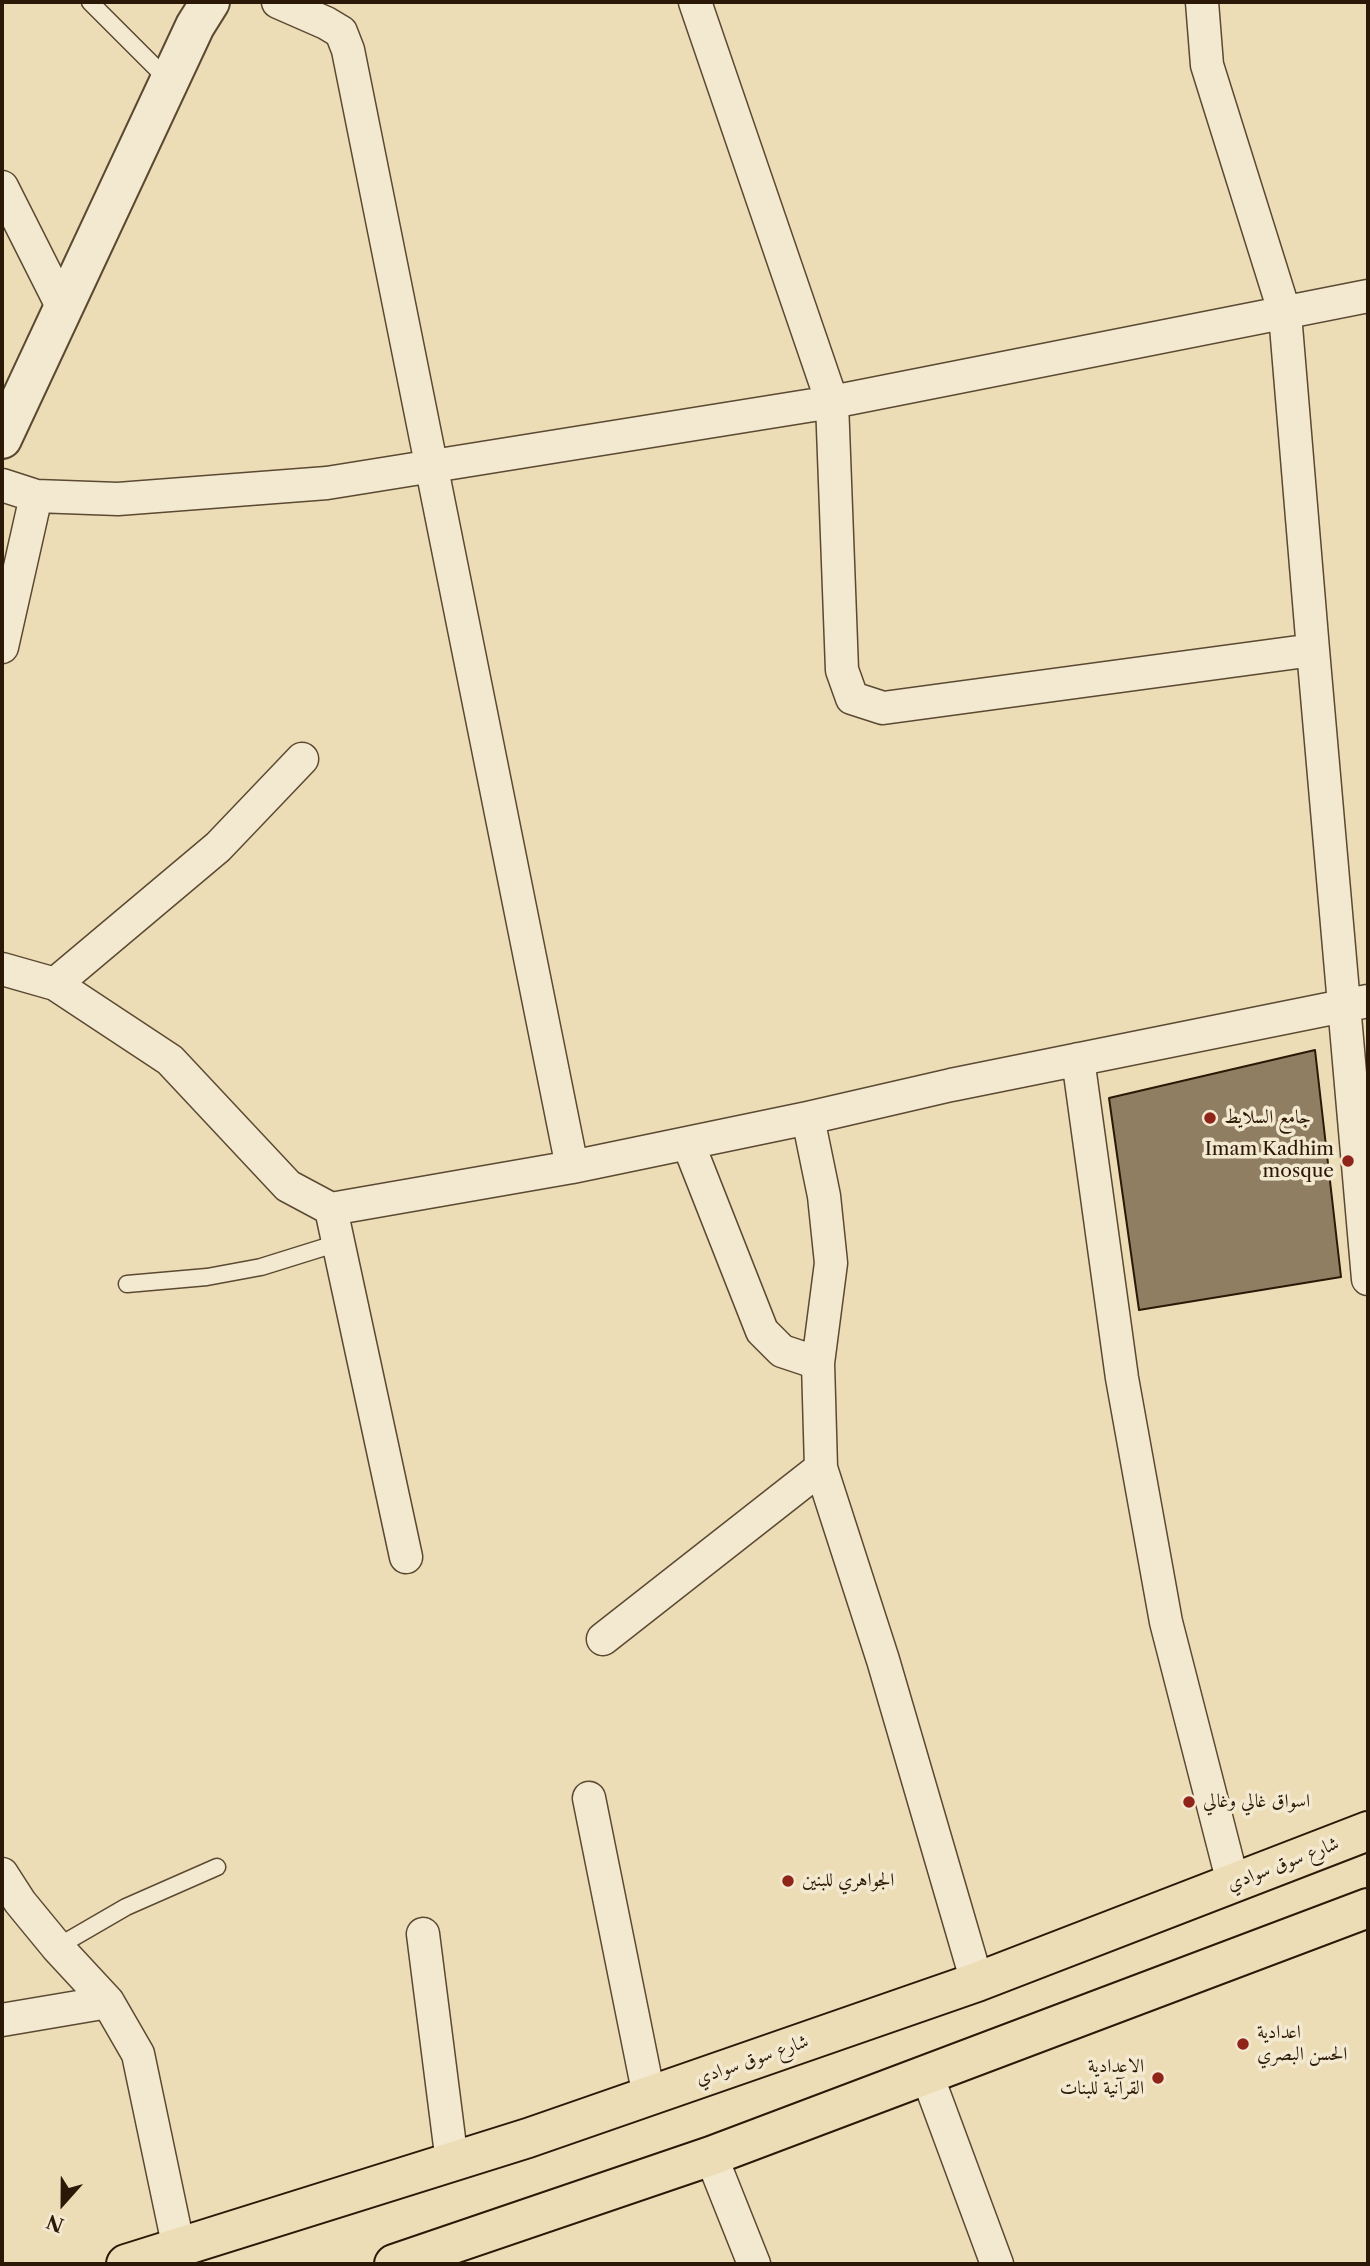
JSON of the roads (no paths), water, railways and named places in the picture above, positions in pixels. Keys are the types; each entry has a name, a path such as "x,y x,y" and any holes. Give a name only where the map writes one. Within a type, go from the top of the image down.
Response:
{"main road":[{"name":"شارع سوق سوادي","path":"126,2264 452,2162 977,1982 1368,1831"},
{"path":"394,2264 711,2156 1368,1908"}],"street":[{"path":"278,2 341,32 348,50 572,1167"},
{"path":"695,2 832,402 842,670 852,698 883,708 1313,650"},
{"path":"1202,2 1207,65 1285,314 1313,650 1356,1004 1368,1279"},
{"path":"2,439 169,81 196,10"},
{"path":"2,187 63,308"},
{"path":"2,485 36,496 118,499 327,483 832,402 1368,296"},
{"path":"2,647 36,496"},
{"path":"55,985 218,847 302,759"},
{"path":"2,970 55,985 170,1060 288,1186 331,1209 572,1167 951,1085 1356,1004"},
{"path":"1078,1059 1122,1378 1166,1622 1233,1883"},
{"path":"808,1118 824,1196 831,1263 818,1363 821,1468 883,1660 977,1982"},
{"path":"688,1143 762,1331 782,1351 818,1363"},
{"path":"331,1209 406,1557"},
{"path":"603,1640 821,1468"},
{"path":"589,1798 649,2096"},
{"path":"2,1874 20,1902 57,1947 108,2002 138,2054 179,2249"},
{"path":"423,1934 452,2162"},
{"path":"2,2020 108,2002"},
{"path":"927,2074 997,2264"},
{"path":"711,2156 754,2264"}],"lane":[{"path":"90,2 169,81"},
{"path":"127,1284 207,1277 261,1267 338,1243"},
{"path":"57,1947 125,1907 217,1867"}],"place":[{"name":"جامع السلايط","path":"1210,1118"},
{"name":"Imam Kadhim mosque","path":"1348,1161"},
{"name":"اسواق غالي وغالي","path":"1189,1802"},
{"name":"الجواهري للبنين","path":"788,1881"},
{"name":"اعدادية الحسن البصري","path":"1243,2044"},
{"name":"الاعدادية القرآنية للبنات","path":"1158,2078"}]}
